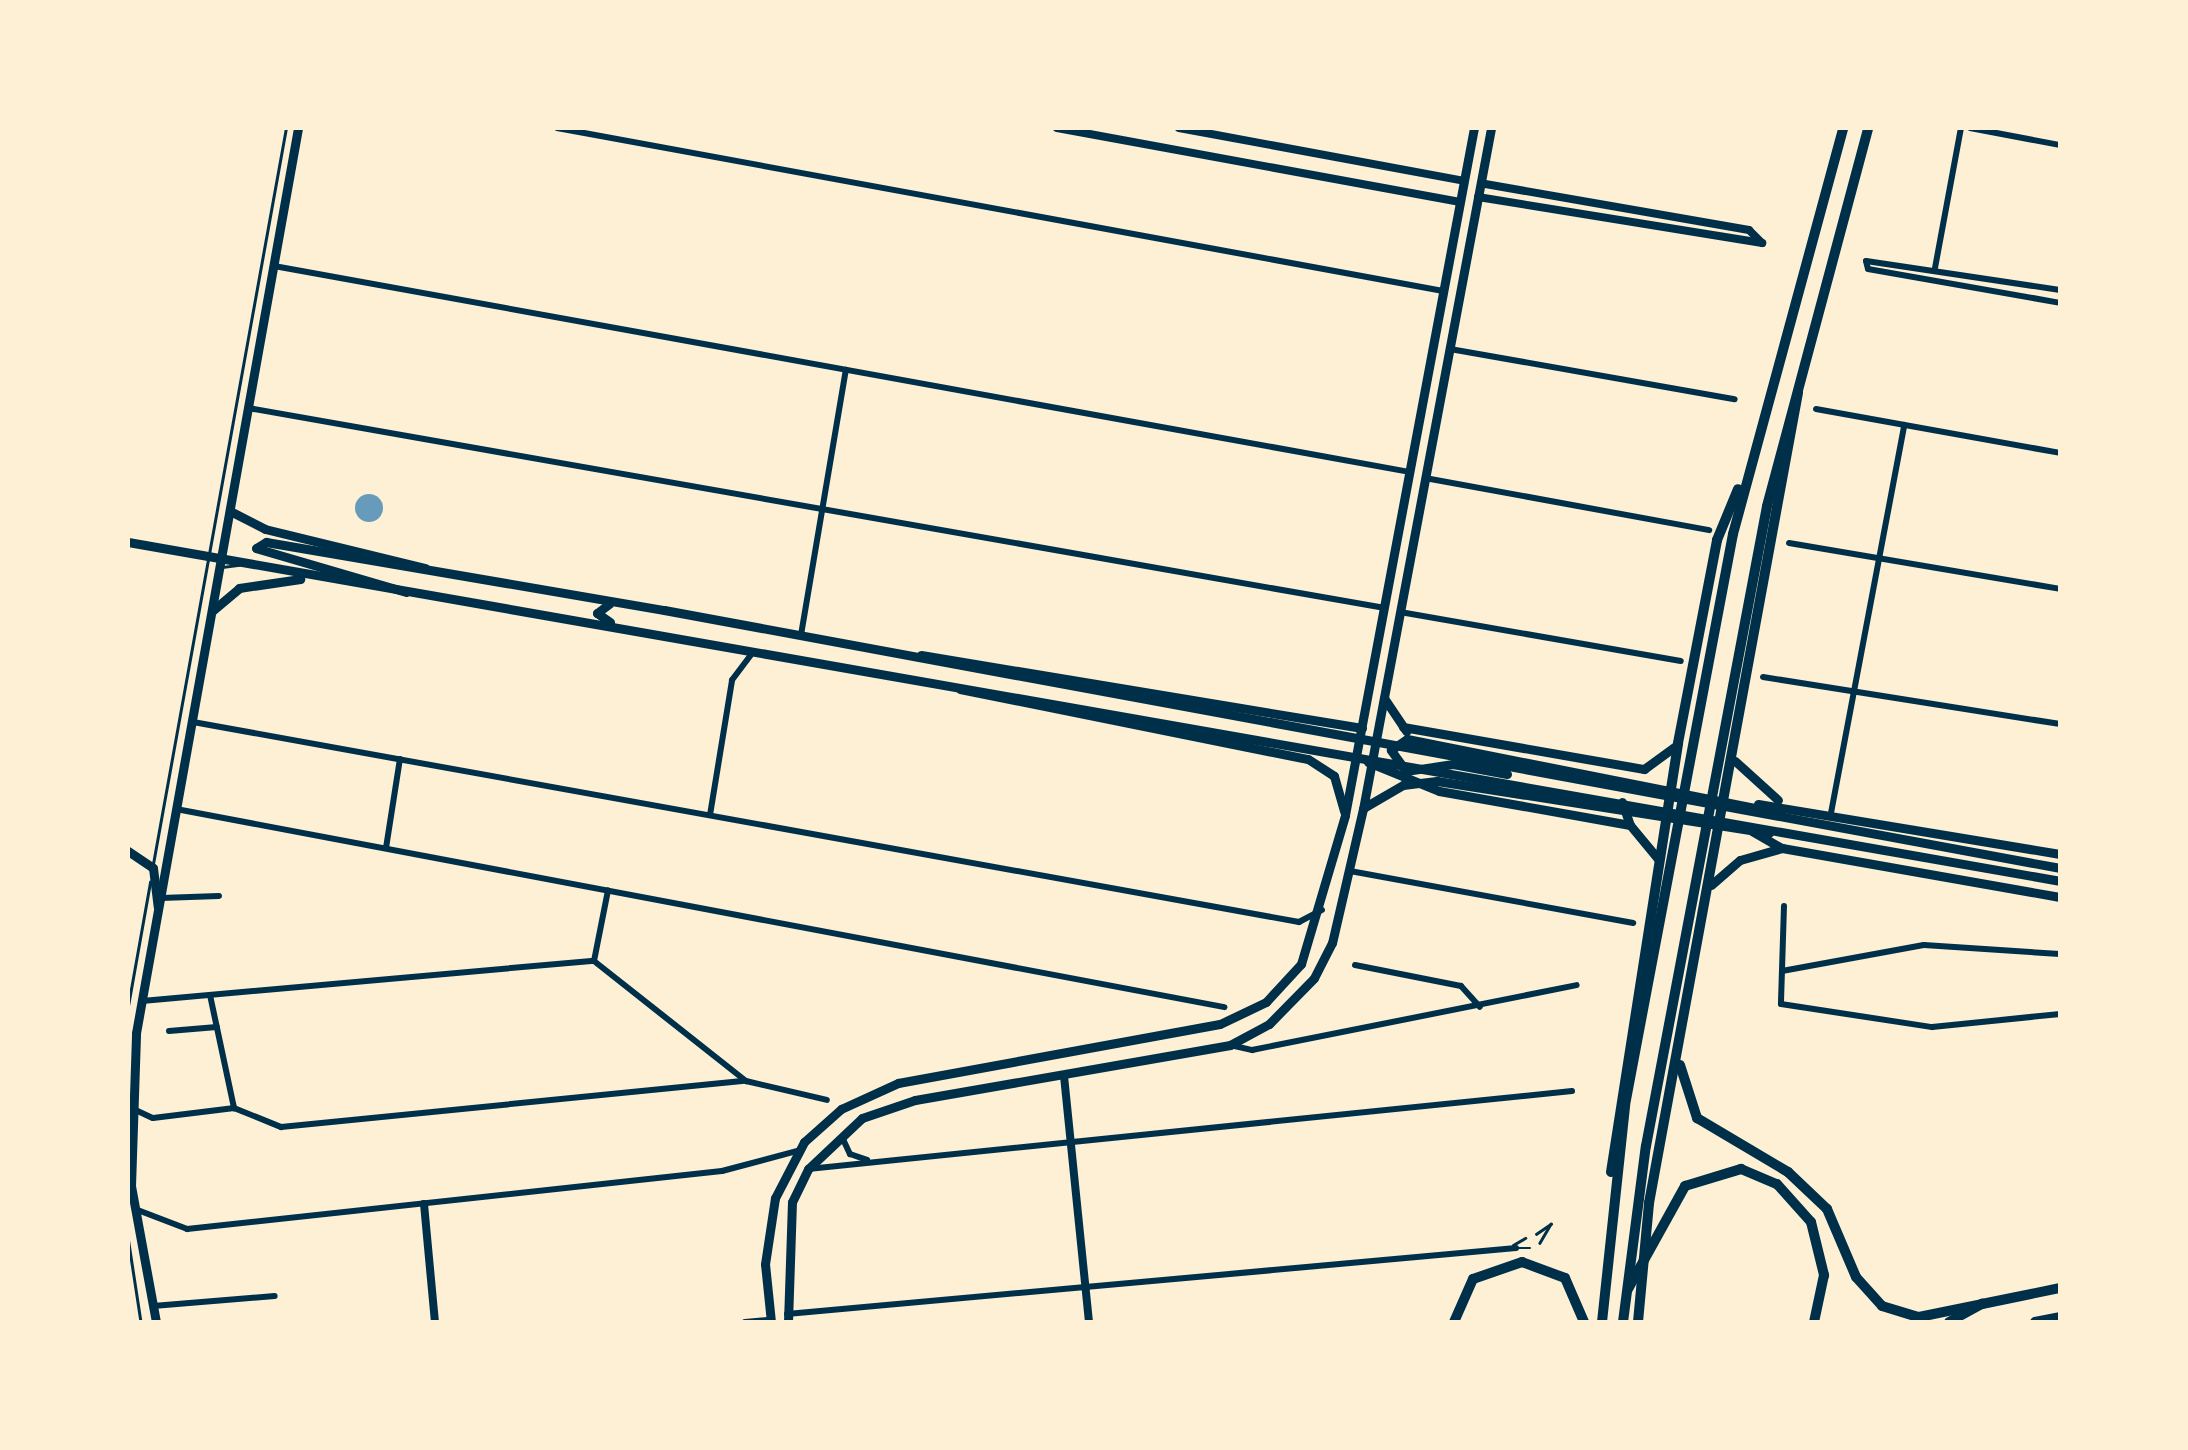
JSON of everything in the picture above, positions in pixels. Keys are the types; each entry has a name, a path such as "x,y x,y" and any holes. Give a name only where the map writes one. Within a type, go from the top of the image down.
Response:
{"highway":[{"path":"1602,1322 1613,1193 1747,470 1842,128"},
{"path":"1623,1322 1659,1071 1799,366 1868,128"},
{"path":"1638,1322 1683,1029 1735,761 1799,366"},
{"path":"1613,1193 1610,1139 1678,743 1717,540 1747,470"},
{"path":"1683,1029 1681,1074 1693,1112 1788,1172 1827,1209 1872,1298 1919,1317 2060,1288"},
{"path":"1626,1292 1685,1186 1711,1172 1753,1172 1792,1196 1815,1230 1824,1275 1814,1322"},
{"path":"1454,1322 1473,1279 1522,1262 1565,1278 1584,1322"},
{"path":"1948,1322 1982,1304"},
{"path":"2036,1322 2060,1317"}],"main road":[{"path":"156,1322 134,1208 129,1107 141,1001 298,128"},
{"path":"770,1321 770,1216 797,1151 841,1109 898,1083 1239,1017 1292,977 1322,910 1345,815 1474,128"},
{"path":"787,1318 787,1218 808,1168 842,1133 899,1104 1230,1044 1269,1024 1314,978 1350,871 1364,809 1491,128"},
{"path":"230,511 266,529 403,556 432,572"},
{"path":"128,542 221,564 1190,722 2060,881"},
{"path":"406,592 257,553 262,542 622,604 2060,868"},
{"path":"212,611 249,585 314,578"},
{"path":"622,604 600,605 597,615 636,631"},
{"path":"906,656 947,654 1362,728"},
{"path":"943,682 984,699 1286,754 1330,772 1345,815"},
{"path":"1384,698 1414,740"},
{"path":"1286,754 1307,738 1296,716"},
{"path":"1402,727 1644,770 1678,743"},
{"path":"1659,862 1630,825 1614,794 1453,764 1406,771 1391,750 1414,740 1574,770 1807,822"},
{"path":"1358,748 1372,766 1412,784 1630,825"},
{"path":"1735,761 1790,805"},
{"path":"1353,775 1369,779"},
{"path":"1364,809 1412,784 1570,801 1806,834"},
{"path":"2060,854 1790,805 1761,802 1750,819 1754,834 1782,848 2060,897"},
{"path":"1882,865 1900,848 1892,824"},
{"path":"1933,831 1920,851 1938,875"},
{"path":"1711,885 1740,860 1782,848"},
{"path":"128,851 152,868 158,903"}],"street":[{"path":"557,128 1443,291"},
{"path":"1057,128 1460,202"},
{"path":"1179,128 1464,181"},
{"path":"1935,268 1961,128"},
{"path":"1970,128 2060,144"},
{"path":"1436,198 1441,176"},
{"path":"1478,197 1762,243 1750,230 1481,183"},
{"path":"1493,200 1496,186"},
{"path":"2060,290 1870,256 1868,269 2060,302"},
{"path":"274,266 1410,472"},
{"path":"1450,348 1735,399"},
{"path":"800,636 846,370"},
{"path":"248,408 1384,608"},
{"path":"1816,409 2060,453"},
{"path":"1831,812 1904,425"},
{"path":"1425,478 1710,530"},
{"path":"1790,544 2060,590"},
{"path":"1400,612 1680,661"},
{"path":"710,816 732,680 752,652"},
{"path":"1763,677 2060,724"},
{"path":"192,722 1299,922 1322,910"},
{"path":"386,848 400,760"},
{"path":"176,809 1224,1007"},
{"path":"1350,871 1633,923"},
{"path":"594,961 608,890"},
{"path":"158,903 218,896"},
{"path":"1784,906 1781,1004 1932,1028 2060,1014"},
{"path":"1782,970 1924,945 2060,954"},
{"path":"141,1001 594,961 746,1081"},
{"path":"1355,964 1460,986 1480,1007"},
{"path":"1230,1044 1252,1050 1577,985"},
{"path":"210,995 234,1108"},
{"path":"169,1031 217,1027"},
{"path":"1064,1076 1089,1322"},
{"path":"129,1107 153,1118 234,1108 281,1127 746,1081 827,1100"},
{"path":"808,1168 1572,1091"},
{"path":"842,1133 850,1154 873,1162"},
{"path":"134,1208 177,1230 722,1171 797,1151"},
{"path":"424,1204 435,1322"},
{"path":"787,1318 1512,1248"},
{"path":"152,1306 275,1296"},
{"path":"744,1322 770,1321"}],"lane":[{"path":"128,1006 286,128"},
{"path":"1536,1234 1551,1224 1540,1243"},
{"path":"128,1237 142,1322"},
{"path":"1512,1248 1525,1238"},
{"path":"1512,1248 1530,1248"}],"water":[{"path":"369,494 379,498 383,508 379,518 369,522 359,518 355,508 359,498"}]}
